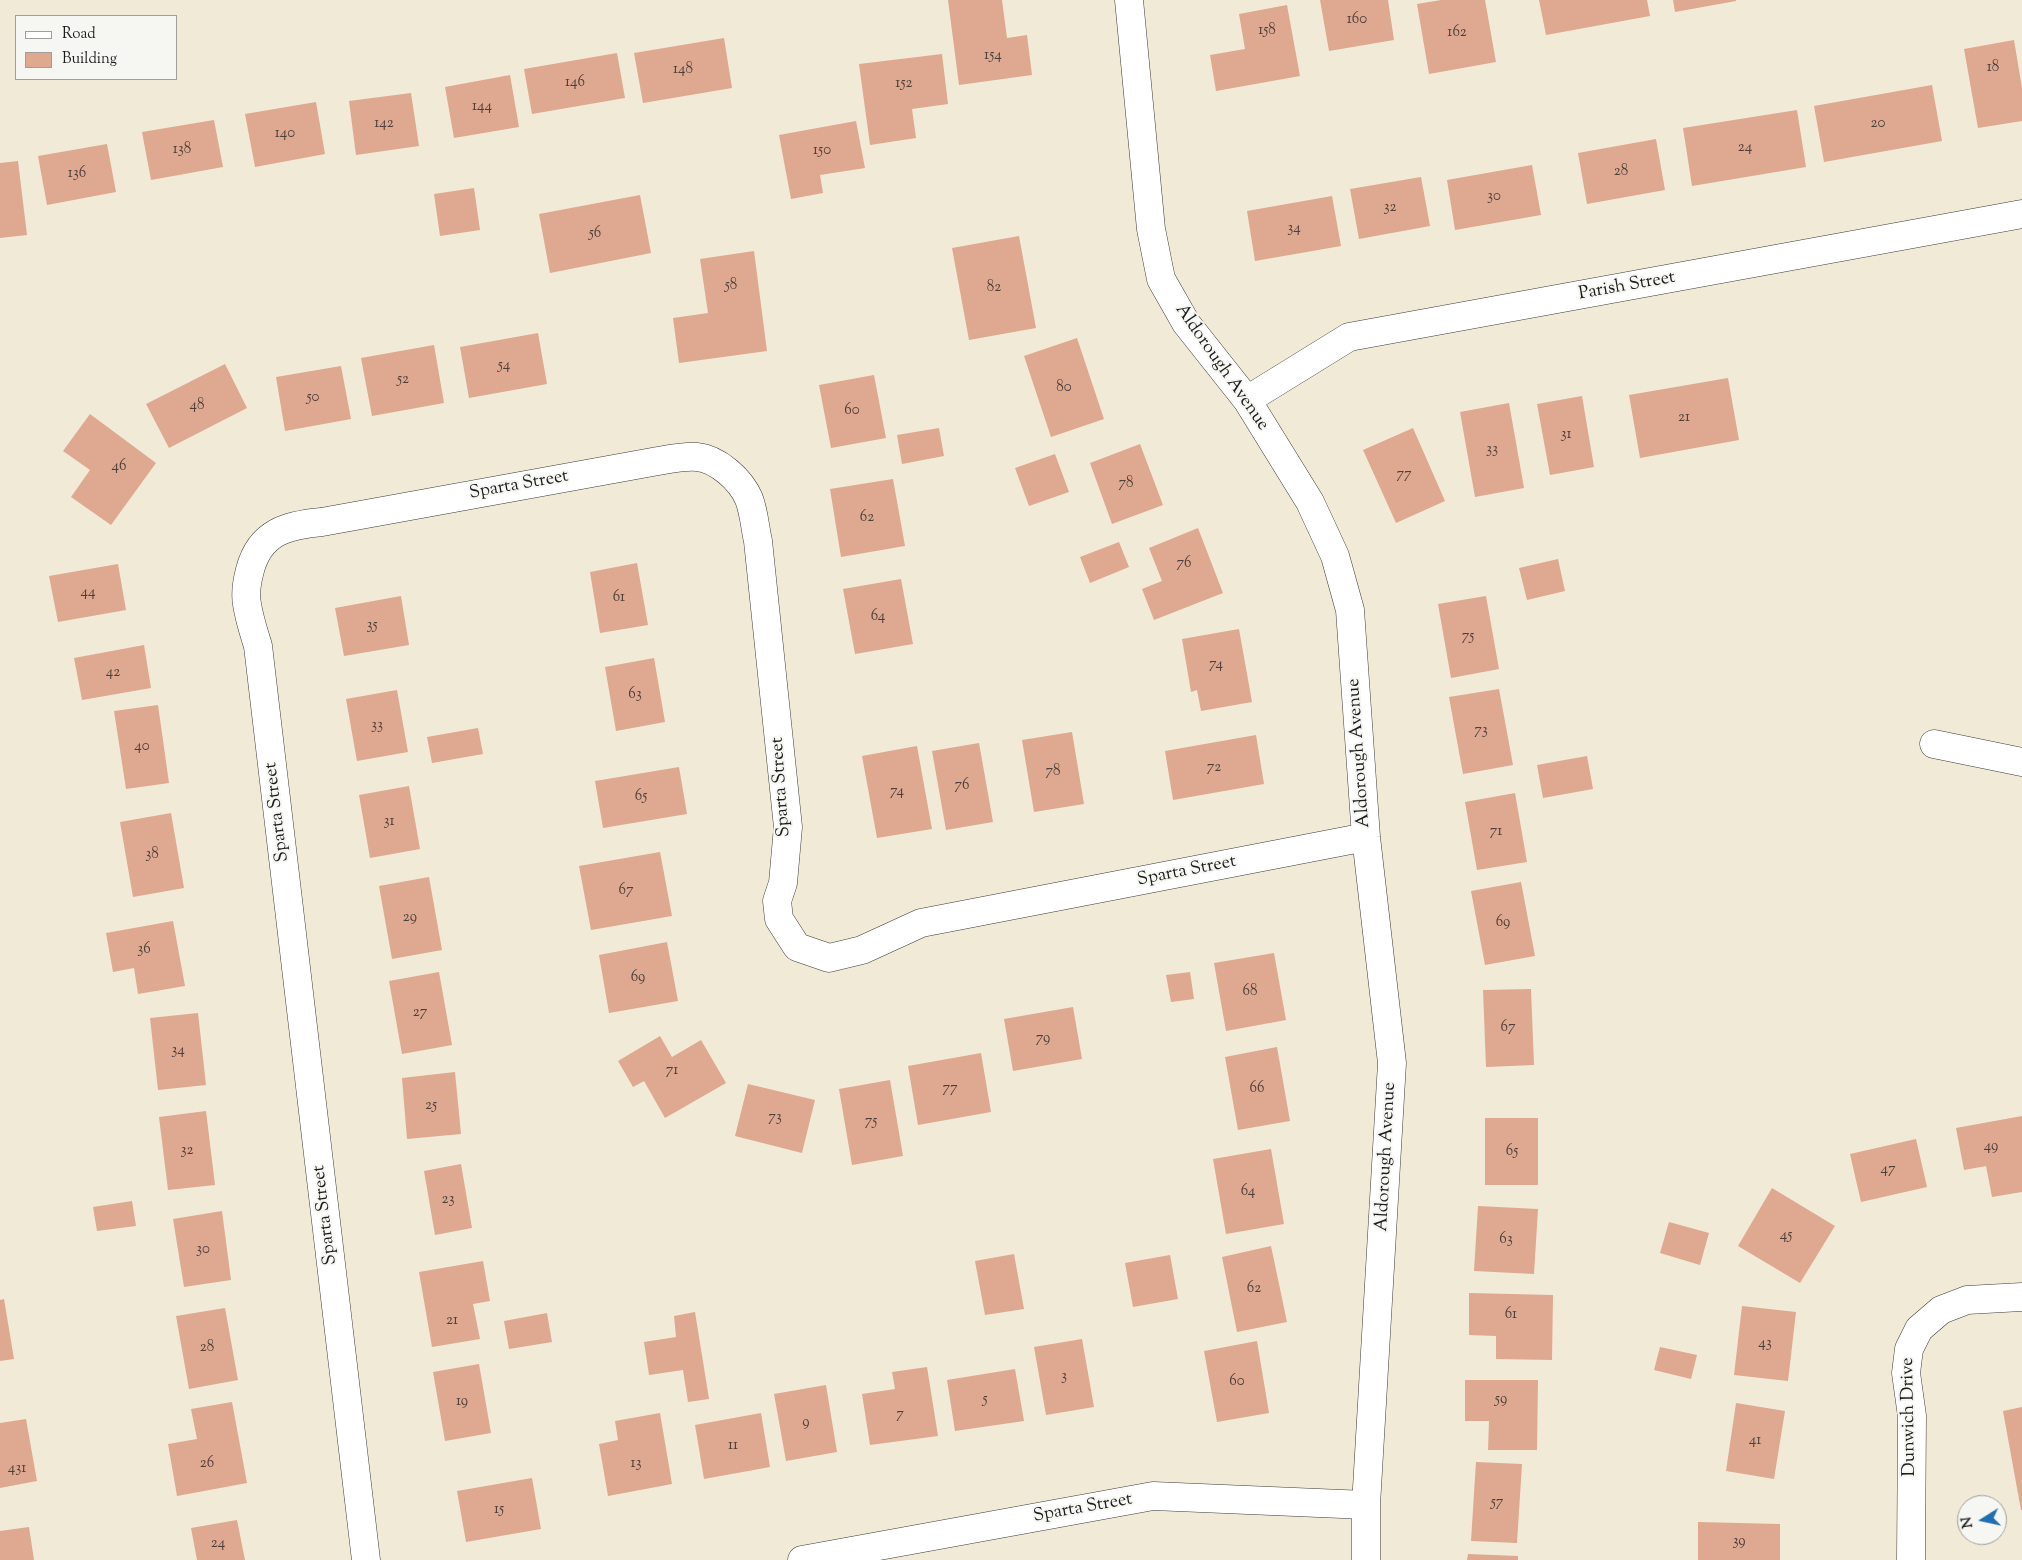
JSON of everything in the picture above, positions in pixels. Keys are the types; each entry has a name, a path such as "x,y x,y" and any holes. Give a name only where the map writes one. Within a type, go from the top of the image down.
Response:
{"street":[{"name":"Aldorough Avenue","path":"1129,0 1151,230 1161,279 1186,323 1247,400 1310,502 1335,556 1350,610 1366,837 1392,1063 1366,1505 1366,1560"},
{"name":"Parish Street","path":"1247,400 1348,337 2022,214"},
{"name":"Sparta Street","path":"366,1560 258,646 247,604 247,583 252,563 261,544 281,530 301,524 322,522 658,461 696,457 712,461 726,470 740,484 749,500 758,541 788,827 783,883 778,902 779,919 797,947 829,958 862,950 921,923 1366,837"},
{"path":"1934,744 2022,762"},
{"name":"Dunwich Drive","path":"1911,1560 1912,1416 1906,1373 1908,1349 1919,1329 1942,1310 1967,1300 2022,1297"},
{"name":"Sparta Street","path":"802,1560 1153,1496 1366,1505"}],"building":[{"path":"948,0 1002,0 1007,38 1027,35 1032,75 959,85"},
{"path":"1320,0 1388,0 1394,40 1329,51"},
{"path":"1441,0 1485,0 1496,62 1429,74 1417,4"},
{"path":"1539,0 1647,0 1650,16 1546,35"},
{"path":"1673,0 1736,0 1736,1 1675,12"},
{"path":"1287,5 1300,76 1216,91 1210,55 1245,49 1239,14"},
{"path":"724,38 732,88 643,103 634,53"},
{"path":"2014,40 2022,88 2022,121 1978,128 1964,49"},
{"path":"617,53 625,98 532,114 524,69"},
{"path":"942,54 948,104 912,109 916,138 870,145 859,64"},
{"path":"510,75 519,127 454,138 445,87"},
{"path":"1932,85 1942,141 1824,162 1814,106"},
{"path":"411,93 419,146 356,155 349,101"},
{"path":"316,102 325,154 255,167 245,114"},
{"path":"1797,110 1806,167 1692,186 1683,128"},
{"path":"214,120 223,167 151,180 142,132"},
{"path":"856,121 865,168 820,175 823,193 791,199 779,135"},
{"path":"1656,139 1665,190 1587,204 1578,153"},
{"path":"107,144 116,192 47,205 38,156"},
{"path":"18,161 27,235 0,238 0,163"},
{"path":"1532,165 1541,215 1455,230 1447,180"},
{"path":"1421,177 1430,226 1359,239 1350,189"},
{"path":"474,188 480,230 440,236 434,194"},
{"path":"640,195 651,253 550,273 539,214"},
{"path":"1332,196 1341,246 1255,261 1247,211"},
{"path":"1019,236 1036,328 969,340 952,248"},
{"path":"754,251 767,351 679,363 673,318 708,313 700,259"},
{"path":"538,333 547,384 469,398 460,347"},
{"path":"1077,338 1104,419 1051,437 1024,356"},
{"path":"434,345 444,403 372,416 361,358"},
{"path":"225,364 247,408 169,448 146,404"},
{"path":"341,366 351,419 285,431 276,377"},
{"path":"874,375 886,438 831,448 819,385"},
{"path":"1728,378 1739,440 1640,458 1629,395"},
{"path":"1582,396 1594,467 1550,475 1537,404"},
{"path":"1509,403 1524,488 1475,497 1460,412"},
{"path":"90,414 156,463 111,525 71,497 90,470 63,451"},
{"path":"939,428 944,456 902,464 897,435"},
{"path":"1413,428 1445,501 1396,523 1363,450"},
{"path":"1140,444 1163,505 1112,524 1090,463"},
{"path":"1055,454 1069,492 1029,506 1015,468"},
{"path":"893,479 905,546 841,557 830,489"},
{"path":"1198,528 1223,593 1154,620 1142,589 1162,581 1149,548"},
{"path":"1119,542 1129,567 1090,583 1080,557"},
{"path":"1558,559 1565,591 1527,600 1519,568"},
{"path":"637,563 648,625 600,633 590,572"},
{"path":"118,564 126,610 58,622 49,576"},
{"path":"901,579 913,644 855,654 843,589"},
{"path":"401,596 409,645 344,656 335,608"},
{"path":"1486,596 1499,669 1451,678 1438,604"},
{"path":"1239,629 1252,702 1201,711 1197,690 1191,692 1182,639"},
{"path":"144,645 151,688 82,700 74,658"},
{"path":"654,658 665,722 616,731 605,667"},
{"path":"1499,689 1513,765 1463,774 1449,697"},
{"path":"397,690 408,752 357,761 346,699"},
{"path":"158,705 169,783 126,789 114,711"},
{"path":"478,728 483,754 432,763 427,737"},
{"path":"1072,732 1084,804 1034,812 1022,740"},
{"path":"1256,735 1264,784 1173,800 1165,751"},
{"path":"979,743 993,822 946,830 932,751"},
{"path":"917,746 932,829 877,838 862,756"},
{"path":"1587,756 1593,789 1543,798 1537,765"},
{"path":"679,767 687,814 603,828 595,781"},
{"path":"409,786 420,849 370,858 359,795"},
{"path":"1515,793 1527,862 1477,870 1465,802"},
{"path":"171,813 184,888 133,897 120,822"},
{"path":"660,852 672,916 591,930 579,866"},
{"path":"429,877 442,950 392,959 379,886"},
{"path":"1521,882 1535,956 1485,965 1471,891"},
{"path":"173,921 185,986 138,994 134,968 113,972 106,933"},
{"path":"667,942 678,1001 609,1013 599,955"},
{"path":"1274,953 1286,1020 1226,1031 1214,963"},
{"path":"439,972 452,1045 402,1054 389,981"},
{"path":"1190,972 1194,999 1171,1002 1166,975"},
{"path":"1531,989 1534,1065 1486,1067 1483,990"},
{"path":"1073,1007 1082,1059 1013,1071 1004,1019"},
{"path":"198,1013 206,1085 158,1090 150,1018"},
{"path":"660,1036 672,1057 701,1040 726,1083 665,1118 644,1081 633,1087 618,1061"},
{"path":"1277,1047 1290,1121 1238,1130 1225,1057"},
{"path":"981,1053 991,1112 918,1125 908,1066"},
{"path":"455,1072 461,1134 407,1139 402,1078"},
{"path":"890,1080 903,1156 852,1165 839,1089"},
{"path":"748,1084 815,1100 802,1153 735,1136"},
{"path":"206,1111 215,1185 168,1190 159,1117"},
{"path":"2022,1116 2022,1192 1992,1197 1986,1166 1964,1170 1956,1128"},
{"path":"1485,1118 1538,1118 1538,1185 1485,1185"},
{"path":"1916,1139 1927,1187 1861,1202 1850,1154"},
{"path":"1271,1149 1284,1224 1226,1234 1213,1159"},
{"path":"461,1164 472,1228 435,1235 424,1171"},
{"path":"1772,1188 1835,1226 1800,1283 1738,1246"},
{"path":"132,1201 136,1226 97,1231 93,1207"},
{"path":"1478,1206 1538,1209 1534,1274 1474,1271"},
{"path":"222,1211 231,1280 184,1287 173,1219"},
{"path":"1669,1222 1709,1233 1700,1265 1660,1253"},
{"path":"1271,1246 1287,1322 1237,1332 1222,1257"},
{"path":"1014,1254 1024,1309 985,1315 975,1261"},
{"path":"1170,1255 1178,1299 1133,1307 1125,1263"},
{"path":"483,1261 490,1301 473,1304 480,1339 432,1347 419,1272"},
{"path":"1469,1293 1553,1295 1552,1360 1496,1359 1496,1336 1469,1335"},
{"path":"4,1299 14,1359 0,1361 0,1300"},
{"path":"1742,1306 1796,1312 1788,1381 1734,1375"},
{"path":"225,1308 238,1380 189,1389 176,1316"},
{"path":"695,1312 709,1399 688,1402 683,1370 649,1375 644,1342 676,1337 674,1316"},
{"path":"547,1313 552,1342 509,1349 504,1321"},
{"path":"1082,1339 1094,1407 1046,1415 1034,1347"},
{"path":"1257,1341 1269,1413 1217,1422 1204,1351"},
{"path":"1660,1347 1697,1355 1691,1379 1654,1370"},
{"path":"479,1364 491,1433 445,1441 433,1372"},
{"path":"927,1367 938,1436 870,1445 862,1394 895,1389 892,1372"},
{"path":"1015,1369 1024,1421 955,1431 947,1380"},
{"path":"1465,1380 1538,1380 1537,1450 1488,1450 1489,1421 1465,1421"},
{"path":"826,1385 837,1452 786,1461 774,1394"},
{"path":"232,1402 247,1483 177,1496 168,1444 197,1439 191,1409"},
{"path":"1736,1403 1785,1411 1774,1479 1726,1471"},
{"path":"2022,1407 2022,1510 2021,1510 2003,1411"},
{"path":"660,1413 672,1484 608,1496 599,1444 618,1440 615,1421"},
{"path":"761,1413 770,1467 704,1479 695,1425"},
{"path":"26,1419 37,1481 0,1488 0,1423"},
{"path":"1476,1462 1522,1464 1517,1543 1471,1541"},
{"path":"532,1478 541,1529 466,1542 457,1491"},
{"path":"237,1520 245,1560 197,1560 191,1528"},
{"path":"1698,1522 1780,1524 1780,1560 1698,1560"},
{"path":"29,1527 34,1560 0,1560 0,1531"},
{"path":"1468,1554 1518,1556 1518,1560 1467,1560"}]}
